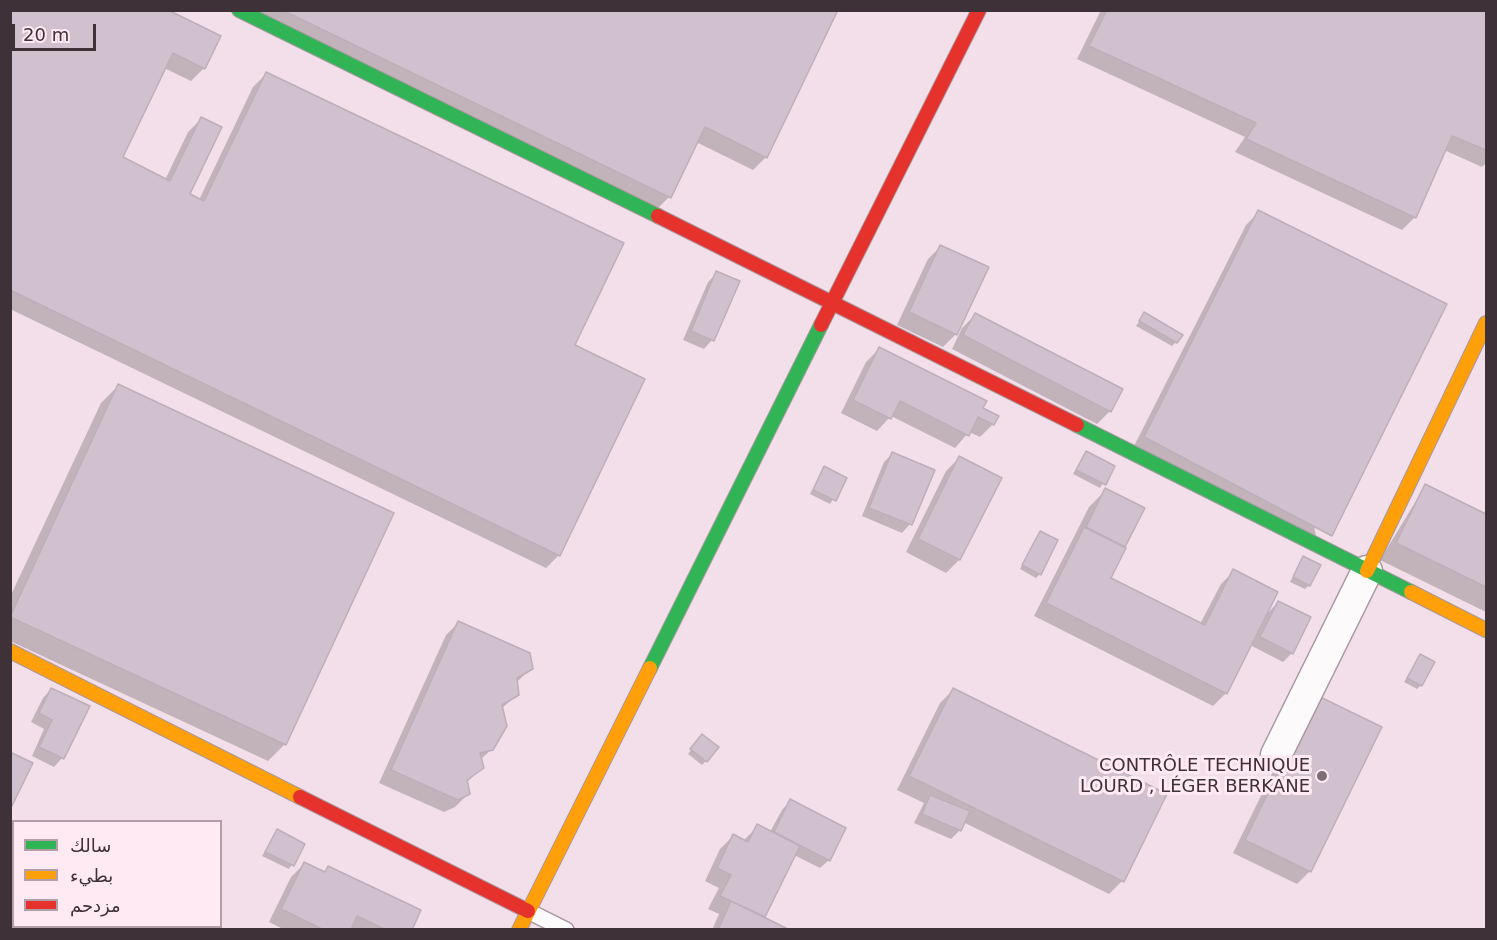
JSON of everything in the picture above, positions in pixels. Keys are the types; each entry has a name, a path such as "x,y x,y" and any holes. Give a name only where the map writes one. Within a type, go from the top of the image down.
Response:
{"street":[{"path":"239,10 833,302 1486,630"},
{"path":"519,930 979,10"},
{"path":"1276,755 1486,323"},
{"path":"10,651 528,911"}],"lane":[{"path":"528,911 566,930"}],"building":[{"path":"10,10 168,10 221,36 205,69 173,53 123,157 170,181 201,117 222,127 190,194 204,201 266,72 624,243 575,345 645,379 560,556 10,290"},
{"path":"282,10 838,10 767,158 705,127 671,198"},
{"path":"1107,10 1486,10 1486,150 1452,136 1416,218 1246,139 1256,123 1089,46"},
{"path":"1258,210 1447,304 1332,536 1144,437"},
{"path":"940,245 989,267 957,335 909,312"},
{"path":"716,271 740,281 714,341 691,331"},
{"path":"1144,312 1183,335 1177,343 1139,321"},
{"path":"975,313 1123,389 1111,412 963,335"},
{"path":"879,347 987,401 983,408 999,416 994,425 978,417 969,436 900,401 891,419 853,400"},
{"path":"118,384 394,513 286,745 10,617"},
{"path":"1086,451 1115,466 1106,485 1076,470"},
{"path":"892,452 935,470 912,525 869,508"},
{"path":"959,456 1002,478 960,560 918,539"},
{"path":"824,466 847,478 836,501 813,490"},
{"path":"1425,484 1486,514 1486,587 1396,543"},
{"path":"1105,488 1145,508 1125,547 1086,527"},
{"path":"1084,527 1126,548 1111,578 1205,625 1233,569 1278,592 1227,694 1046,603"},
{"path":"1040,531 1058,540 1041,575 1022,565"},
{"path":"1303,556 1321,565 1310,586 1293,577"},
{"path":"1278,601 1311,617 1293,654 1260,637"},
{"path":"458,621 530,653 533,669 517,678 519,695 502,705 507,726 493,750 480,753 484,768 467,780 470,794 458,800 391,770"},
{"path":"1420,654 1435,662 1422,686 1407,678"},
{"path":"51,688 90,706 64,759 39,747 52,720 39,713"},
{"path":"953,688 1167,794 1124,882 909,776"},
{"path":"1316,695 1382,727 1311,872 1245,840"},
{"path":"702,734 719,747 707,762 690,749"},
{"path":"10,752 33,763 10,810"},
{"path":"930,795 970,811 961,831 922,814"},
{"path":"790,799 846,828 830,861 774,832"},
{"path":"757,824 800,846 765,917 720,896 731,875 717,868 733,834 748,842"},
{"path":"277,829 305,844 294,866 265,852"},
{"path":"304,862 325,872 328,866 421,910 412,930 386,930 357,916 351,930 324,930 281,909"},
{"path":"731,901 790,930 718,930"}],"traffic: fast":[{"path":"239,10 658,216"},
{"path":"650,668 821,325"},
{"path":"1077,425 1411,592"}],"traffic: slow":[{"path":"1367,571 1486,323"},
{"path":"1411,592 1486,630"},
{"path":"10,651 300,797"},
{"path":"519,930 650,668"}],"traffic: jam":[{"path":"821,325 979,10"},
{"path":"658,216 1077,425"},
{"path":"300,797 528,911"}],"place":[{"name":"CONTRÔLE TECHNIQUE LOURD , LÉGER BERKANE","path":"1322,776"}]}
